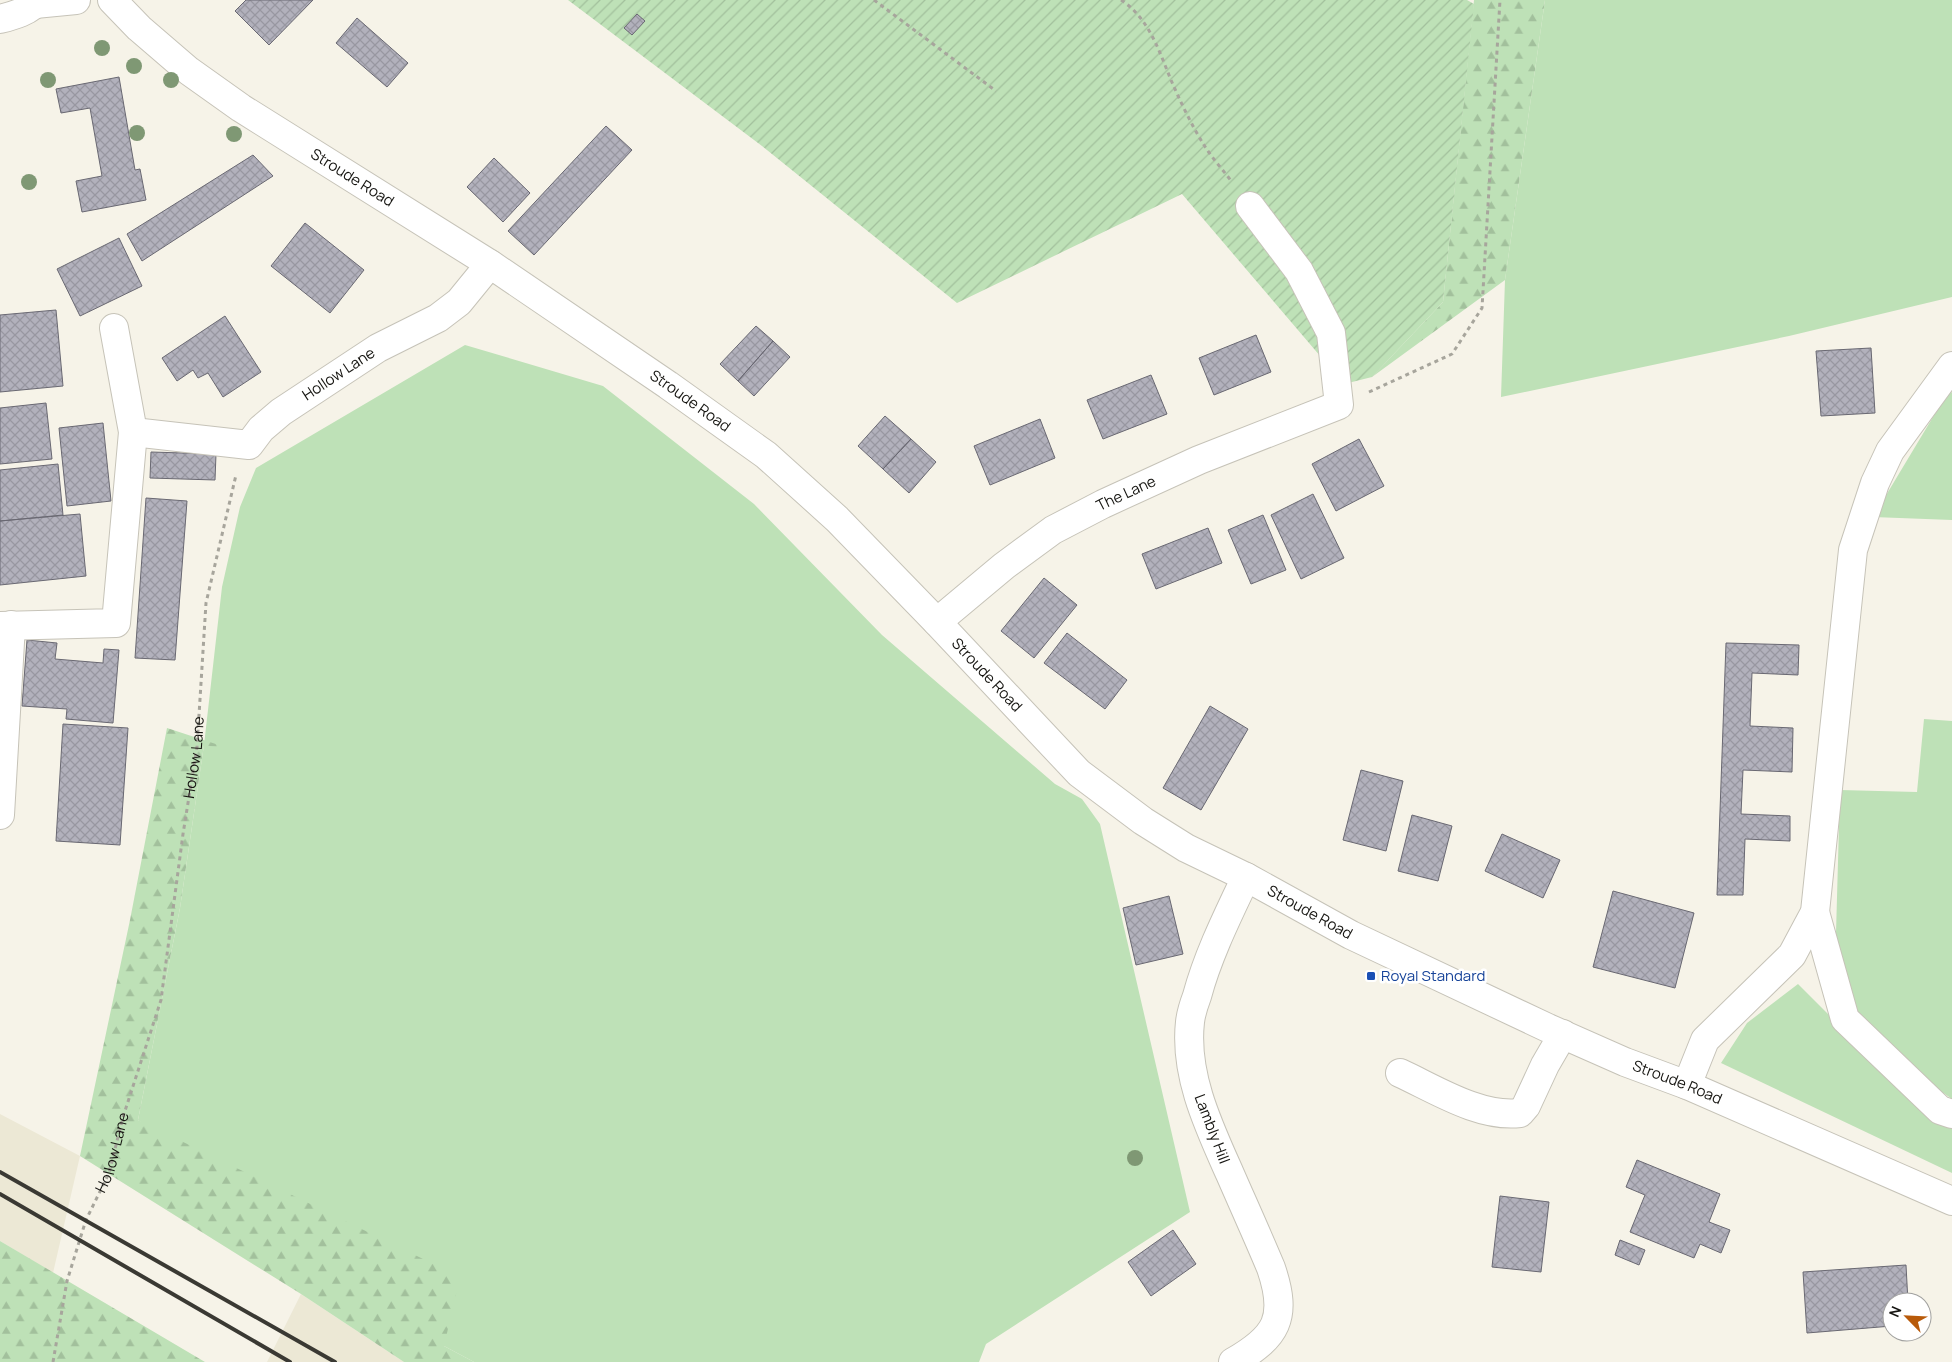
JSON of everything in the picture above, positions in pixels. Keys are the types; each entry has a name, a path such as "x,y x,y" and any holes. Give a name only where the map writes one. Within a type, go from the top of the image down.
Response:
{"street":[{"path":"0,19 12,16 36,2 76,0"},
{"name":"Stroude Road","path":"112,0 139,28 189,71 241,108 490,264 668,385 766,455 837,519 1079,772 1157,830 1186,848 1246,877 1351,935 1563,1034 1625,1062 1687,1084 1952,1201"},
{"path":"1250,206 1299,271 1331,333 1339,405"},
{"name":"Hollow Lane","path":"249,445 261,430 281,412 378,348 438,318 460,302 490,264"},
{"path":"0,815 5,626 116,623 133,432 114,328"},
{"path":"1952,366 1890,451 1875,483 1853,550 1815,912 1845,1019 1940,1110 1952,1114"},
{"name":"The Lane","path":"937,622 1004,566 1053,530 1103,504 1199,460 1339,405"},
{"path":"133,432 249,445"},
{"name":"Lambly Hill","path":"1233,1362 1254,1350 1270,1336 1278,1315 1279,1290 1207,1122 1190,1056 1189,1037 1190,1019 1201,982 1222,928 1246,877"},
{"path":"1687,1084 1705,1040 1792,955 1815,912"},
{"path":"1400,1073 1478,1109 1507,1114 1520,1113 1526,1106 1545,1065 1563,1034"}],"path":[{"path":"874,0 996,91"},
{"path":"1121,0 1130,6 1152,34 1171,80 1204,145 1250,206"},
{"path":"1339,405 1452,354 1482,308 1500,0"},
{"name":"Hollow Lane","path":"53,1362 67,1281 86,1220 109,1173 123,1117 161,1000 183,834 197,747 206,602 232,487 239,463 249,445"}],"shaded area":[{"path":"0,1114 80,1156 53,1273 0,1241"},
{"path":"301,1294 404,1362 267,1362"}],"green space":[{"path":"568,0 1467,0 1474,4 1443,302 1372,377 1344,384 1182,194 957,303 762,146"},
{"path":"1474,0 1545,0 1505,280 1372,377 1443,302"},
{"path":"1545,0 1952,0 1952,297 1789,336 1501,397 1505,280"},
{"path":"465,345 603,386 754,504 882,635 1055,784 1082,799 1100,824 1190,1212 986,1344 979,1362 474,1362 444,1346 138,1120 180,908 204,745 222,587 240,507 256,468"},
{"path":"1952,392 1952,520 1873,517 1945,397"},
{"path":"1924,719 1952,721 1952,1099 1898,1061 1857,1015 1839,974 1836,933 1840,790 1917,792"},
{"path":"167,728 234,750 204,745 180,908 138,1120 460,1277 444,1346 474,1362 404,1362 301,1294 80,1156 130,920"},
{"path":"1798,984 1854,1040 1952,1125 1952,1173 1721,1063 1747,1023"},
{"path":"0,1241 205,1362 0,1362"}],"building":[{"path":"246,0 313,0 269,45 235,11"},
{"path":"637,14 645,21 632,35 624,28"},
{"path":"357,18 408,63 387,87 336,43"},
{"path":"119,77 135,170 140,169 146,200 82,212 76,181 102,176 90,108 61,113 56,89"},
{"path":"606,126 632,150 534,255 508,231"},
{"path":"253,155 273,176 142,261 127,234"},
{"path":"494,158 530,193 503,222 467,187"},
{"path":"305,223 364,270 330,313 271,266"},
{"path":"119,238 142,286 80,316 57,269"},
{"path":"56,310 63,386 0,392 0,315"},
{"path":"225,316 261,372 223,397 208,373 198,378 193,370 177,381 162,358"},
{"path":"756,326 773,341 738,381 720,364"},
{"path":"1256,335 1271,372 1214,395 1199,358"},
{"path":"773,341 790,357 754,396 738,381"},
{"path":"1871,348 1875,413 1821,416 1816,351"},
{"path":"1151,375 1167,414 1103,439 1087,400"},
{"path":"46,403 52,459 0,464 0,408"},
{"path":"885,416 911,439 883,469 858,446"},
{"path":"1040,419 1055,458 990,485 974,446"},
{"path":"103,423 111,501 67,506 59,428"},
{"path":"911,439 936,462 909,493 883,469"},
{"path":"1359,439 1384,486 1336,511 1312,464"},
{"path":"151,452 216,454 215,480 150,478"},
{"path":"58,464 63,515 0,521 0,470"},
{"path":"1313,494 1344,558 1301,579 1271,515"},
{"path":"146,498 187,501 175,660 135,658"},
{"path":"80,514 86,576 0,585 0,521"},
{"path":"1263,515 1286,570 1251,584 1228,530"},
{"path":"1208,528 1222,563 1156,589 1142,554"},
{"path":"1044,578 1077,605 1034,658 1001,631"},
{"path":"1067,633 1127,680 1105,709 1044,663"},
{"path":"27,640 57,643 55,659 103,663 104,649 119,650 113,723 66,719 67,709 22,706"},
{"path":"1726,643 1799,645 1798,675 1752,673 1750,726 1793,728 1792,772 1743,770 1741,814 1790,816 1790,841 1745,839 1743,895 1717,895"},
{"path":"1210,706 1248,729 1201,810 1163,788"},
{"path":"63,724 128,728 120,845 56,841"},
{"path":"1361,770 1403,781 1386,851 1343,840"},
{"path":"1412,815 1452,826 1438,881 1398,871"},
{"path":"1502,834 1560,860 1543,898 1485,871"},
{"path":"1613,891 1694,913 1675,988 1593,967"},
{"path":"1169,896 1183,954 1136,965 1123,908"},
{"path":"1637,1160 1720,1194 1709,1222 1730,1230 1721,1253 1700,1244 1694,1258 1630,1232 1645,1195 1626,1187"},
{"path":"1500,1196 1549,1202 1541,1272 1492,1267"},
{"path":"1173,1230 1196,1264 1151,1296 1128,1262"},
{"path":"1620,1240 1645,1250 1639,1265 1615,1255"},
{"path":"1906,1265 1907,1292 1882,1292 1882,1327 1807,1333 1803,1272"}],"railway":[{"path":"0,1172 335,1362"},
{"path":"0,1194 290,1362"}],"place":[{"name":"Royal Standard","path":"1371,976"}]}
